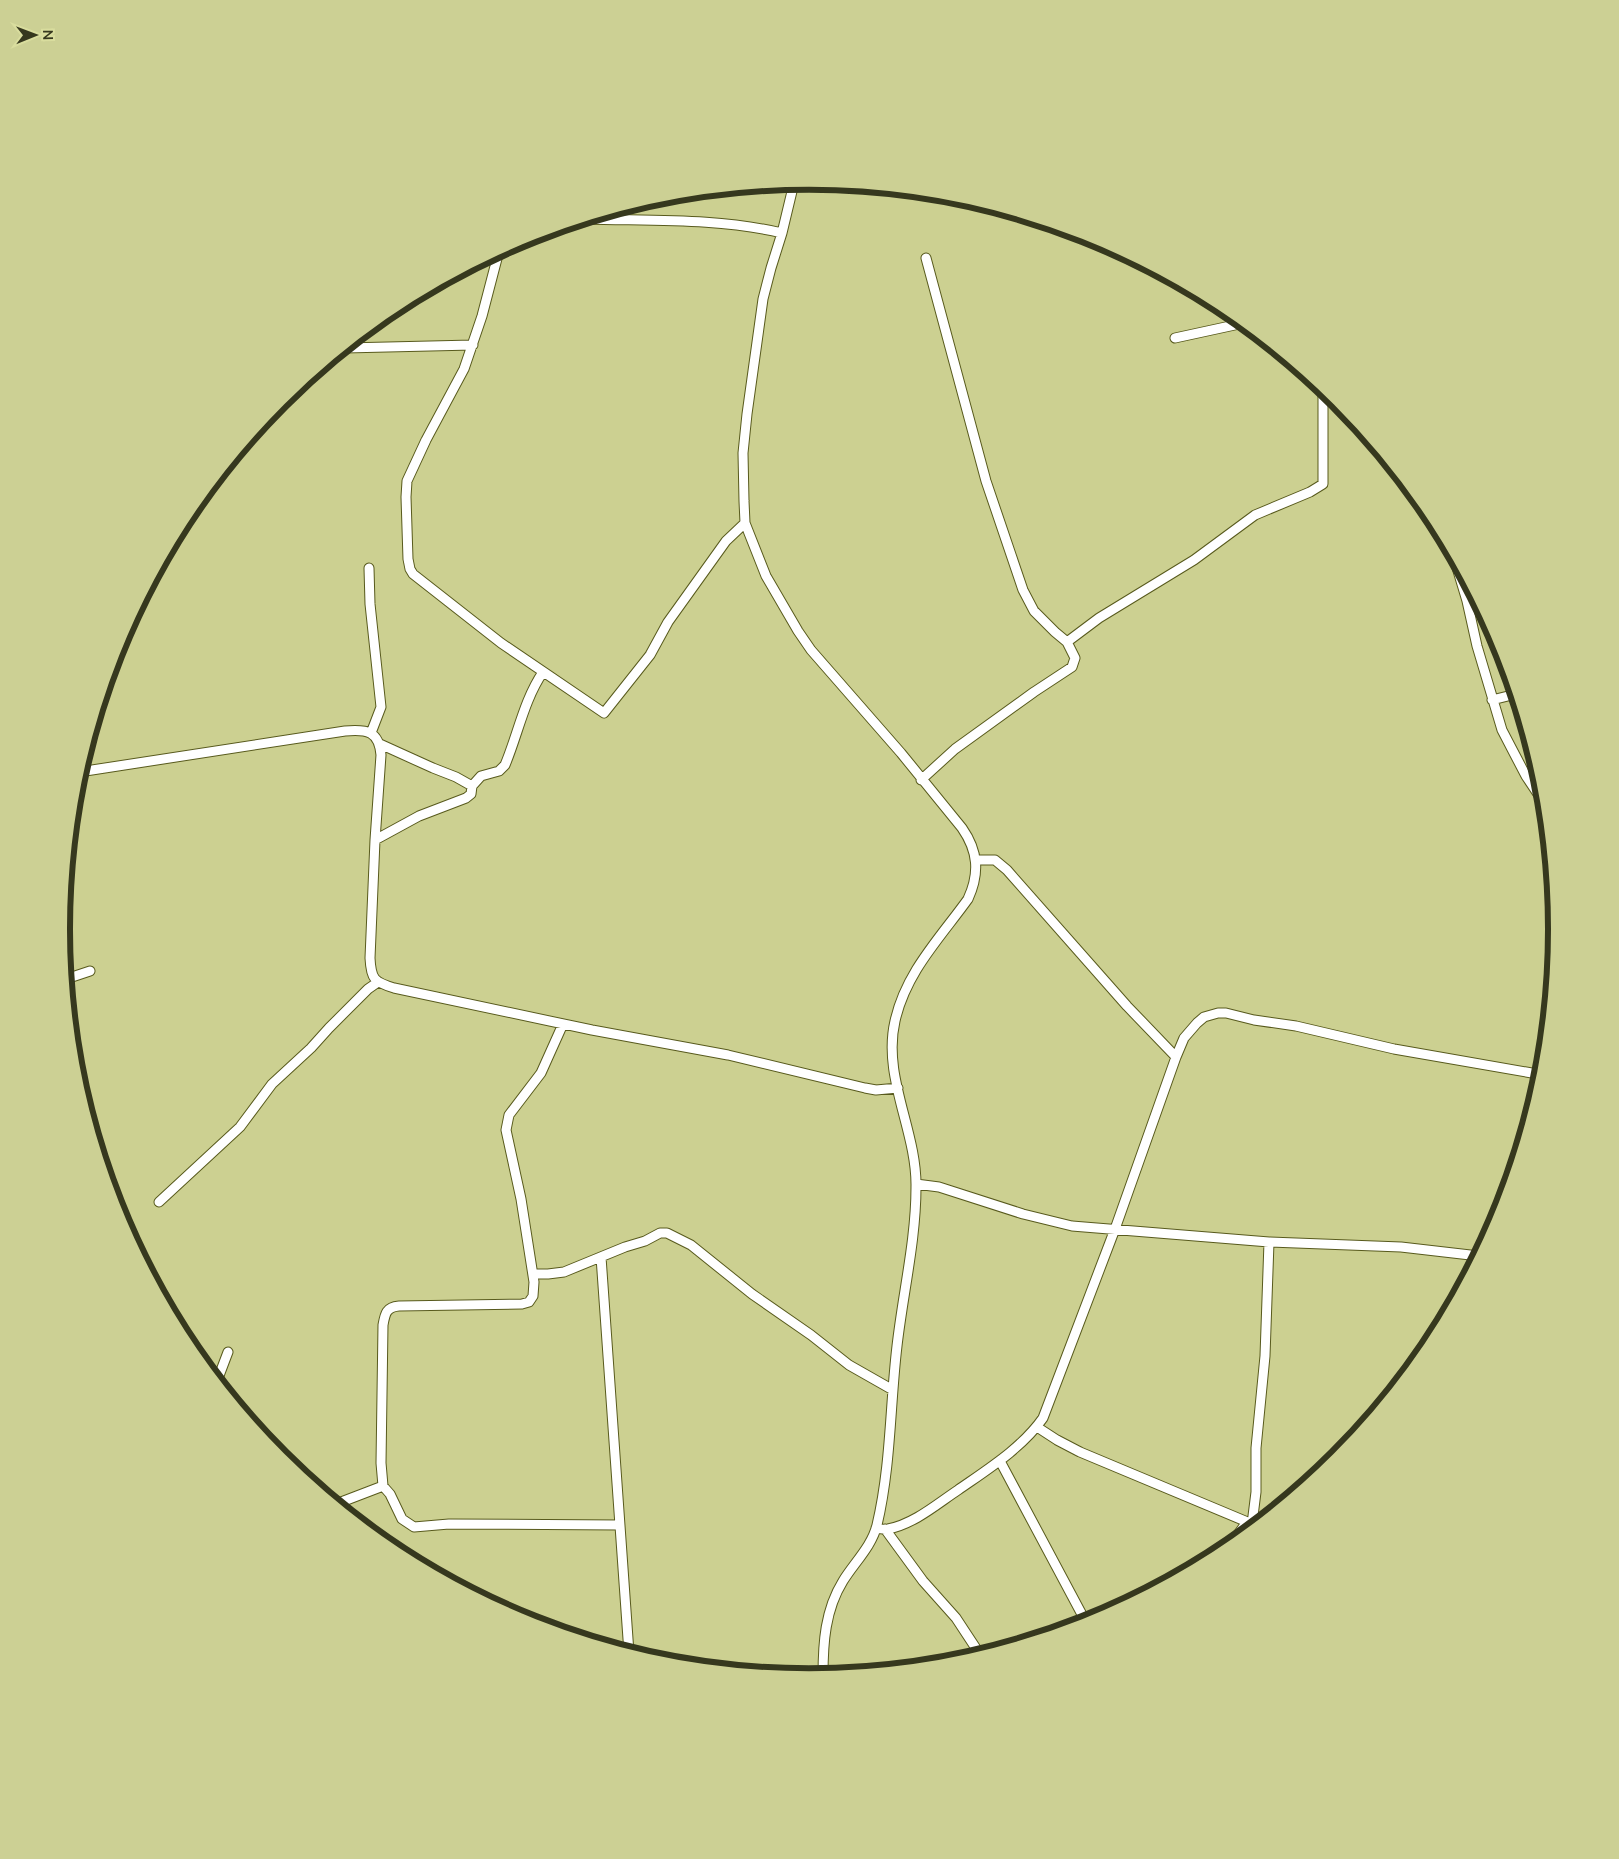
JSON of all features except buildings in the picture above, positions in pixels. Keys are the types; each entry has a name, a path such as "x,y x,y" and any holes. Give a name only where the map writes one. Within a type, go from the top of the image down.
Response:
{"street":[{"path":"792,191 764,299 750,389 743,453 745,523 766,576 802,637 968,838 977,860 977,874 974,887 968,899 911,976 899,1005 892,1034 894,1068 915,1161 916,1208 897,1347 881,1529 842,1582 831,1606 826,1629 823,1668"},
{"path":"603,219 708,222 758,227 782,233"},
{"path":"921,780 955,749 1034,692 1069,670 1074,664 1075,658 1067,642 1034,611 1023,590 986,481 926,258"},
{"path":"497,260 472,345 460,378 407,481 406,497 410,569 415,576 476,625 604,713 650,655 668,622 726,541 745,523"},
{"path":"1176,338 1234,325"},
{"path":"353,348 472,345"},
{"path":"1067,642 1099,618 1194,560 1255,515 1310,492 1322,484 1323,398"},
{"path":"369,568 370,604 381,707 371,733"},
{"path":"1460,579 1477,646 1502,730 1536,791"},
{"path":"375,840 419,816 466,798 471,794 472,786 483,774 496,772 505,765 527,702 542,672"},
{"path":"1492,700 1511,695"},
{"path":"87,771 356,730 371,733 380,744 433,768 456,776 472,786"},
{"path":"380,744 370,958 372,974 378,982 402,989 563,1024 737,1057 865,1088 876,1090 898,1088"},
{"path":"977,860 995,860 1007,870 1127,1006 1176,1057"},
{"path":"72,977 90,971"},
{"path":"160,1202 240,1128 272,1084 311,1048 368,989 378,982"},
{"path":"881,1529 904,1524 928,1510 1000,1461 1037,1427 1050,1404 1176,1057 1184,1038 1204,1017 1226,1013 1254,1020 1296,1026 1394,1049 1535,1074"},
{"path":"563,1024 541,1073 514,1108 507,1122 508,1138 521,1199 533,1274 534,1292 532,1299 526,1303 473,1306 399,1306 391,1307 387,1310 383,1326 382,1486 390,1494 402,1519 414,1527 473,1524 619,1525"},
{"path":"916,1184 939,1187 1046,1221 1072,1226 1269,1242 1401,1247 1474,1255"},
{"path":"533,1274 564,1272 645,1241 660,1233 678,1237 692,1245 752,1294 811,1335 837,1357 859,1372 894,1390"},
{"path":"1252,1521 1256,1492 1256,1448 1265,1356 1269,1242"},
{"path":"601,1257 628,1646"},
{"path":"219,1375 228,1352"},
{"path":"1037,1427 1080,1452 1250,1523"},
{"path":"1000,1461 1083,1616"},
{"path":"342,1502 382,1486"},
{"path":"881,1529 956,1618 977,1650"}]}
